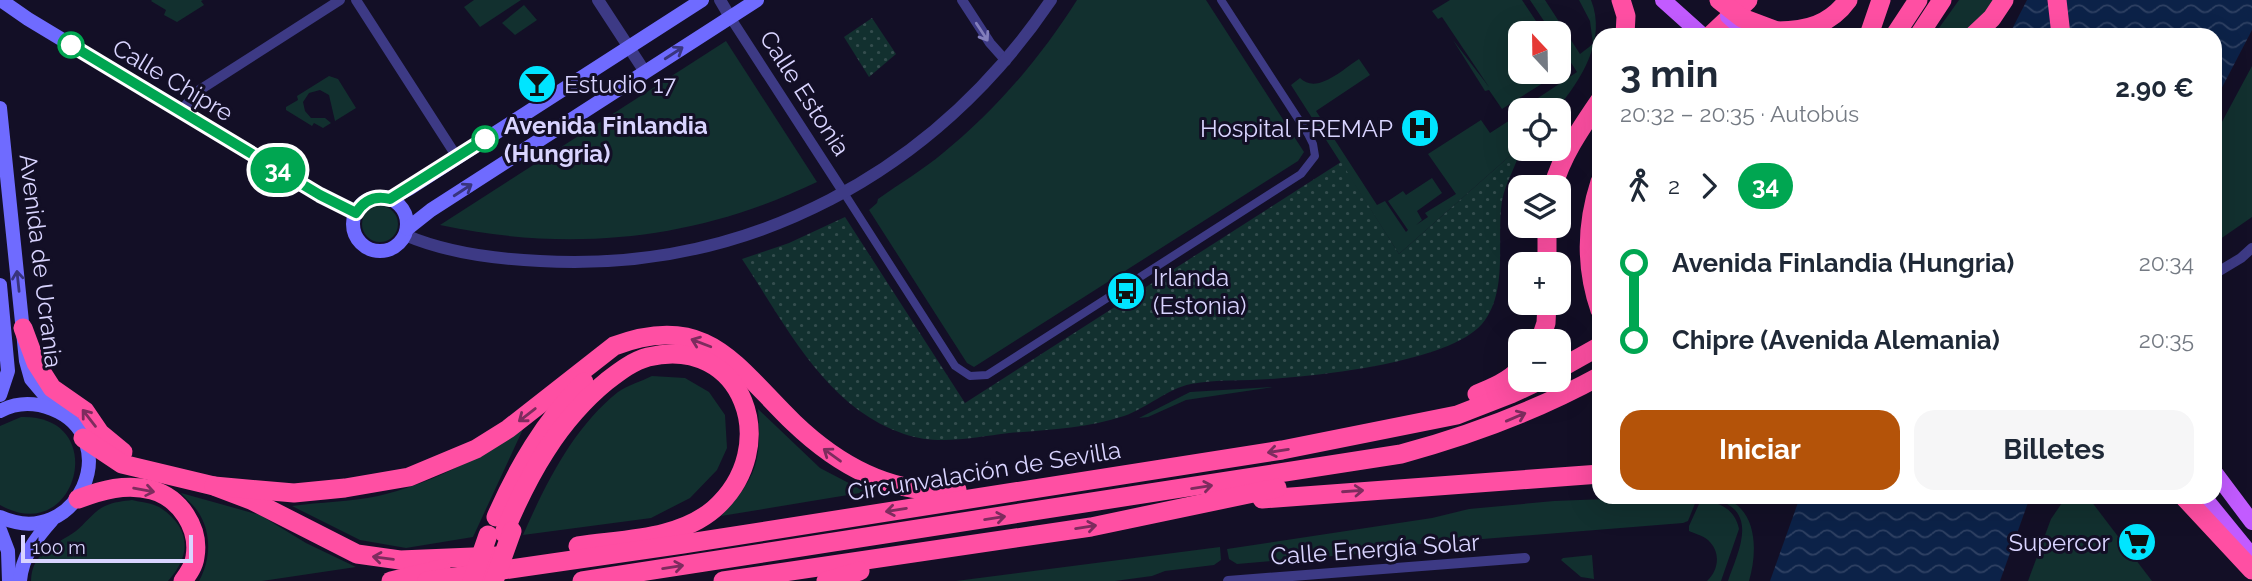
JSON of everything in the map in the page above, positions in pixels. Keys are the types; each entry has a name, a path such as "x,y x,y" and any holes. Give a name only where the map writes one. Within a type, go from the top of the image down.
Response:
{"highway":[{"path":"1621,0 1626,16 1625,28"},
{"path":"1719,0 1742,18 1769,28"},
{"path":"1718,28 1748,0"},
{"path":"1810,28 1825,22 1848,0"},
{"path":"1871,28 1881,0"},
{"path":"1900,28 1918,0"},
{"path":"1924,28 1942,0"},
{"path":"1981,28 2004,0"},
{"path":"2057,0 2060,28"},
{"path":"1557,175 1572,142 1592,112"},
{"path":"1592,208 1588,252 1592,284"},
{"path":"23,328 36,363 52,388 85,411 100,433 124,453 191,471 309,490"},
{"path":"214,486 283,493 345,488 409,477 476,449 508,429 614,346 660,335 700,341 721,352 749,375 793,422 822,448 851,468 886,482 917,491 948,491 1045,478 1084,480"},
{"path":"487,581 518,470 535,439 591,375 644,338"},
{"path":"1571,362 1592,350"},
{"path":"391,581 421,572 524,554 618,540 692,515 710,504 732,478 743,441 742,418 729,389 713,374 699,366 663,361 635,370 603,392 583,411 546,461 501,533 472,581"},
{"path":"1418,423 1508,378"},
{"name":"Circunvalación de Sevilla","path":"582,581 1401,454 1487,429 1557,400 1592,380"},
{"name":"Circunvalación de Sevilla","path":"427,581 1282,450 1457,415 1515,392"},
{"path":"83,438 122,464 214,486 251,500 357,554 400,560 524,554"},
{"path":"723,581 1091,527 1379,469 1452,440"},
{"path":"1188,508 1272,498 1592,475"},
{"path":"78,499 123,487 152,490 176,504 190,522 195,537 195,558 183,581"},
{"path":"2191,504 2252,570"},
{"path":"494,581 501,533"},
{"path":"826,581 970,545"}],"main road":[{"path":"702,0 390,199 371,199 360,206 354,224 357,237 372,249 391,248 431,210 757,0"},
{"path":"1663,0 1694,28"},
{"path":"1710,0 1741,28"},
{"name":"Calle Chipre","path":"2,7 30,20 328,200 356,213"},
{"name":"Avenida de Ucrania","path":"0,108 26,361 31,379 58,411 77,428 83,438"},
{"path":"390,199 404,211 406,232"},
{"name":"Avenida de Ucrania","path":"0,285 8,371 0,396"},
{"path":"0,411 25,404 42,405 58,411"},
{"path":"20,581 25,558 34,540 52,520 78,499 85,485 89,469 83,438"},
{"path":"2222,482 2252,522"},
{"path":"2210,504 2252,556"},
{"path":"0,517 18,524 52,520"},
{"path":"0,530 8,551 9,581"}],"street":[{"path":"180,112 198,91 340,0"},
{"path":"356,0 457,157"},
{"path":"598,0 645,72"},
{"path":"720,0 730,17"},
{"path":"961,0 990,43 1006,61"},
{"path":"406,232 447,249 524,260 589,262 678,252 738,238 789,219 844,193 908,152 961,109 1006,61 1051,0"},
{"path":"844,193 955,366 970,376 987,374 1301,174 1315,156 1308,134 1221,0"},
{"name":"Calle Estonia","path":"730,17 844,193"},
{"path":"2222,269 2252,248"},
{"name":"Calle Energía Solar","path":"1228,581 1525,558"}],"green space":[{"path":"152,0 203,0 201,1 204,5 177,22 164,15 166,10"},
{"path":"474,0 521,0 480,27 464,7"},
{"path":"1077,0 1206,0 1304,152 1298,161 974,367 967,363 869,210 878,199 935,159 999,101 1033,62"},
{"path":"1450,0 1522,0 1536,21 1508,21 1508,84 1542,84 1519,98 1508,98 1508,105 1502,109 1489,90 1485,91 1453,40 1489,87 1442,17 1438,19 1432,11"},
{"path":"1530,0 1545,0 1559,21 1544,21"},
{"path":"1579,0 1591,0 1596,28 1592,28 1592,36 1590,21"},
{"path":"1959,0 1996,0 1972,28 1939,28"},
{"path":"524,5 537,20 515,35 502,23"},
{"path":"872,18 896,54 869,77 844,37"},
{"path":"726,41 817,182 771,202 725,217 632,236 537,238 489,234 440,225"},
{"path":"1572,42 1580,54 1592,45 1582,73 1565,98 1538,98 1559,84 1572,84 1572,75 1577,72 1572,64"},
{"path":"1359,59 1370,75 1316,111 1377,205 1385,201 1406,232 1408,230 1388,201 1403,191 1406,195 1432,178 1442,193 1417,211 1422,220 1416,225 1428,217 1425,213 1456,194 1428,154 1481,120 1490,133 1508,121 1508,158 1399,254 1291,85 1300,78 1314,84 1338,74"},
{"path":"2252,66 2252,217 2222,238 2222,122"},
{"path":"329,76 338,79 356,108 335,121 329,95 320,90 309,93 303,102 305,111 311,118 325,118 331,123 323,128 314,123 312,126 286,110 286,107 298,100 297,96"},
{"path":"1508,158 1508,161 1517,161 1511,175 1508,175 1502,201 1496,297 1482,324 1465,337 1442,348 1382,365 1292,377 1210,381 1182,386 1124,416 1082,426 943,440 904,434 876,421 852,405 810,361 742,259 789,243 845,217 965,403 1341,162 1399,254"},
{"path":"380,206 392,212 398,224 392,236 380,242 368,236 362,224 368,212"},
{"path":"652,376 685,378 709,392 725,415 727,448 717,470 690,498 651,518 523,535 551,476 587,422 618,392"},
{"path":"1273,387 1186,400 1148,417 1139,418 1190,392"},
{"path":"758,409 820,468 866,492 721,516 750,479 758,455"},
{"path":"21,417 49,422 67,436 75,455 74,476 64,496 49,509 27,514 0,505 0,426"},
{"path":"524,427 473,537 406,548 360,540 292,506 367,498 398,491 436,477 472,459"},
{"path":"181,493 260,515 306,543 356,567 262,581 199,581 207,557 208,540 198,512"},
{"path":"132,500 159,507 170,515 182,532 184,551 176,571 168,581 31,581 32,571 46,550 76,531 101,508"},
{"path":"1592,500 1592,504 1695,504 1688,521 1683,523 1384,547 1370,553 1237,564 1229,559 1227,549 1432,518 1469,509"},
{"path":"1699,504 1721,505 1730,511 1735,519 1739,529 1721,581 1707,581 1714,572 1717,555 1706,538 1689,531"},
{"path":"1726,504 1735,504 1741,509 1752,531 1754,556 1749,581 1728,581 1742,538 1740,517"},
{"path":"2061,504 2093,504 2152,581 2028,581 2051,519"},
{"path":"1220,547 1221,560 1214,565 1115,581 956,581"},
{"path":"1592,555 1594,579 1581,577 1561,560 1563,558"}],"water":[{"path":"2027,0 2252,0 2252,30 2222,88 2222,28 2013,28"},
{"path":"1798,504 2028,504 2000,581 1770,581"}],"bus line":[{"name":"34","path":"71,45 320,195 356,213 360,206 371,199 390,199 410,188 485,139"}],"place":[{"name":"Estudio 17","path":"537,84"},
{"name":"Hospital FREMAP","path":"1420,128"},
{"name":"Avenida Finlandia (Hungria)","path":"485,139"},
{"name":"Irlanda (Estonia)","path":"1126,291"},
{"name":"Supercor","path":"2137,542"}]}
